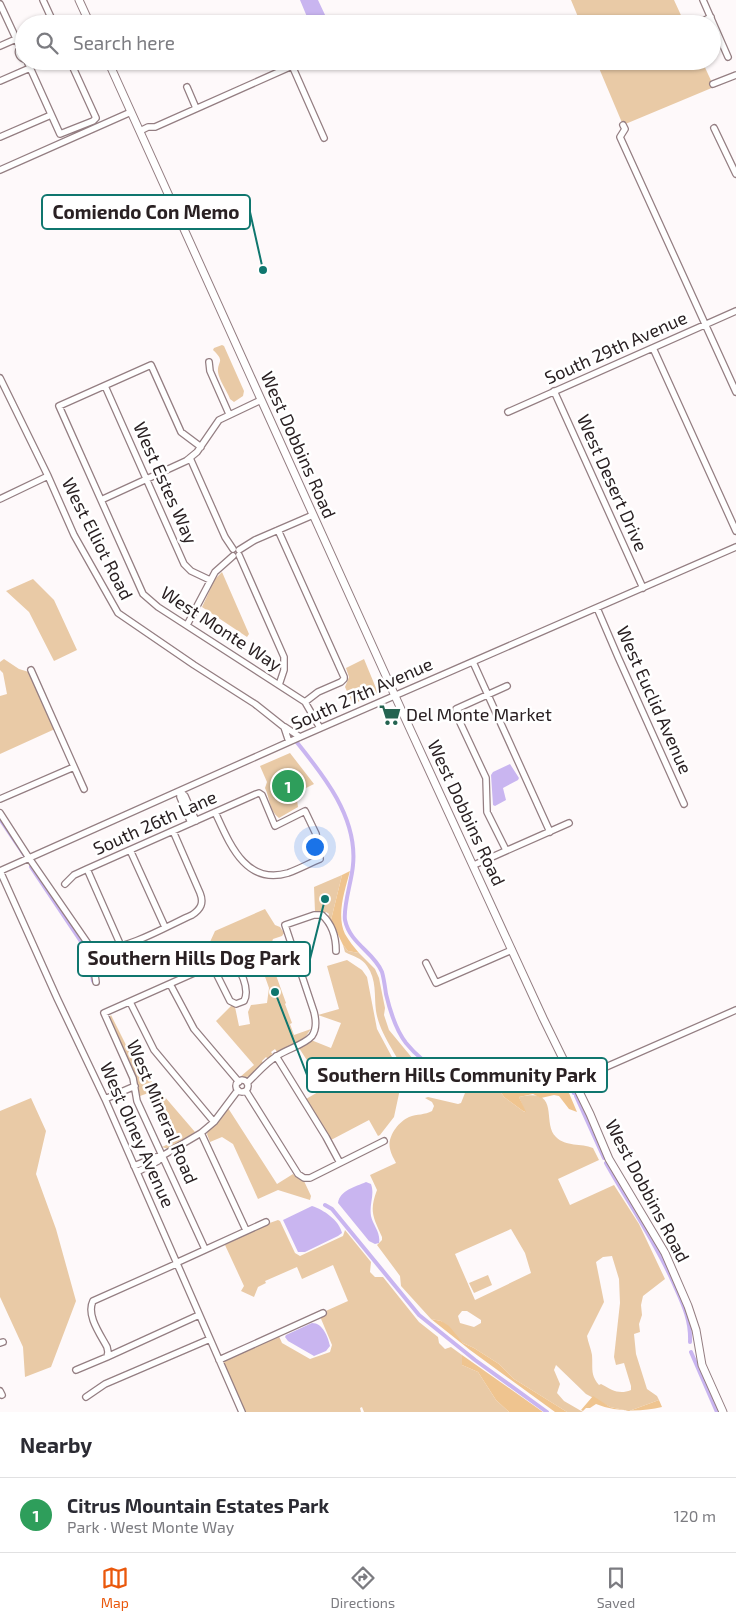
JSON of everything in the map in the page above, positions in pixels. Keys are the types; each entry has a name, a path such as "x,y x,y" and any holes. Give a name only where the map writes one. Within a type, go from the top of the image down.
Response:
{"main road":[{"path":"79,0 86,15"},
{"name":"West Dobbins Road","path":"112,70 512,950 610,1159 658,1240 680,1286 693,1319 702,1365 723,1412"}],"street":[{"path":"43,0 50,15"},
{"path":"703,0 710,15"},
{"path":"0,4 15,37"},
{"path":"0,46 15,39"},
{"path":"721,41 728,57"},
{"path":"0,81 16,70"},
{"path":"30,70 60,134 93,121 96,118 74,70"},
{"path":"140,131 196,108 277,70"},
{"path":"293,70 324,138"},
{"path":"713,84 736,75"},
{"path":"187,87 196,108"},
{"path":"0,170 131,112"},
{"path":"0,137 51,115"},
{"path":"623,125 625,129 620,137 736,392"},
{"path":"714,128 736,174"},
{"name":"South 29th Avenue","path":"508,412 736,311"},
{"path":"653,348 736,530"},
{"path":"209,362 210,371 228,414"},
{"path":"105,386 151,365 181,432 201,447"},
{"name":"West Elliot Road","path":"0,378 48,476 84,556 118,613 254,704 284,727 294,740"},
{"name":"West Monte Way","path":"105,386 59,406 143,594 150,602 305,702 320,728"},
{"name":"West Estes Way","path":"105,386 184,564 191,571 210,580"},
{"name":"West Desert Drive","path":"554,391 643,588"},
{"path":"101,500 178,466 201,447 214,425 228,414 261,400"},
{"path":"190,458 225,538 236,553 284,657 284,670 280,685"},
{"path":"0,498 48,476"},
{"path":"187,625 210,580 220,566 255,540 313,515"},
{"path":"278,530 344,679 318,692 305,702"},
{"name":"South 27th Avenue","path":"0,871 320,728 736,547"},
{"name":"West Euclid Avenue","path":"597,608 684,804"},
{"path":"473,662 550,832"},
{"path":"31,670 84,789"},
{"path":"506,850 487,812 486,778 457,716 456,709 507,686"},
{"path":"284,727 294,740"},
{"path":"0,799 74,766"},
{"path":"180,791 185,796 194,822"},
{"name":"South 26th Lane","path":"65,884 74,875 216,812 260,793 275,826 305,811 316,834 320,859 287,873 272,874 259,872 237,856 216,812"},
{"path":"0,813 92,948 96,982"},
{"path":"474,865 570,823"},
{"path":"104,948 121,946 165,927 192,915 201,906 200,893 173,831"},
{"path":"130,850 165,927"},
{"path":"87,869 121,946"},
{"name":"West Olney Avenue","path":"0,871 105,1099 242,1412"},
{"path":"247,1083 276,1056 312,1036 314,1030 316,1020 314,1012 285,925 314,915 322,915 329,921 336,944 336,951"},
{"path":"426,962 436,983 512,950"},
{"path":"212,965 230,1001 236,1004 246,999 247,991 236,964 232,959 226,959 212,965 130,1002 154,1050 214,1122"},
{"path":"170,984 194,1030 239,1082"},
{"name":"West Mineral Road","path":"130,1002 104,1013 133,1078 137,1101 205,1249"},
{"path":"574,1081 736,1010"},
{"path":"276,1056 340,1163"},
{"path":"239,1082 243,1080 247,1083"},
{"path":"135,1169 150,1162 158,1161 162,1156 201,1133 214,1122 238,1090 237,1085 239,1082"},
{"path":"247,1083 248,1088 246,1091 298,1174 304,1178 310,1178 384,1141"},
{"path":"105,1099 135,1086"},
{"path":"238,1090 246,1091"},
{"path":"201,1133 246,1230"},
{"path":"107,1358 107,1347 91,1316 90,1310 93,1301 266,1222"},
{"path":"219,1360 323,1313"},
{"path":"76,1370 107,1358 199,1315"},
{"path":"86,1397 106,1384 210,1339"}],"shaded area":[{"path":"300,0 318,0 325,15 306,15"},
{"path":"571,0 674,0 681,15 577,15"},
{"path":"600,70 706,70 714,87 623,125"},
{"path":"222,345 244,391 243,396 234,402 230,399 220,378 218,368 220,359 213,350"},
{"path":"222,572 249,634 247,637 202,607 215,579"},
{"path":"33,579 54,600 77,650 54,661 29,612 6,591"},
{"path":"4,659 19,669 32,673 55,729 0,754 0,696 7,694 3,673 0,670 0,662"},
{"path":"364,659 378,693 353,704 345,687 349,677 346,668"},
{"path":"290,753 314,784 296,793 298,807 279,818 271,808 265,788 267,782 260,766"},
{"path":"510,764 519,778 503,788 506,800 495,806 493,805 491,775 493,772"},
{"path":"350,871 342,902 341,919 345,934 359,953 348,951 331,920 342,875"},
{"path":"342,875 331,920 326,912 324,914 315,912 314,887"},
{"path":"265,909 275,925 280,927 284,933 282,936 273,939 268,953 286,1003 294,1035 311,1029 303,1040 277,1052 275,1049 271,1052 273,1055 268,1059 266,1057 252,1075 244,1078 240,1077 254,1065 216,1021 232,1005 235,1007 239,1026 250,1024 248,1012 251,1005 267,1003 269,988 257,954 239,962 230,956 217,959 210,942 215,931"},
{"path":"343,945 348,951 359,953 375,969 379,978 385,1008 384,1015 389,1030 418,1065 419,1071 424,1076 418,1074 411,1083 407,1081 378,1020 374,982 370,971 362,961 345,952"},
{"path":"347,960 362,970 367,977 377,1029 393,1059 400,1089 394,1117 380,1135 378,1136 369,1120 331,1140 306,1099 325,1088 299,1048 311,1040 331,1048 341,1023 318,1015 339,1009 327,966"},
{"path":"111,1015 134,1061 195,1132 168,1149 162,1147 179,1139 163,1103 154,1091 140,1096 135,1077 109,1018"},
{"path":"446,1079 500,1091 504,1097 525,1112 519,1097 532,1095 541,1097 546,1102 552,1131 556,1137 569,1144 593,1148 599,1160 558,1179 570,1205 614,1185 639,1224 665,1279 643,1296 641,1305 642,1315 639,1324 640,1332 634,1334 636,1354 647,1389 657,1396 659,1400 629,1411 610,1407 586,1394 556,1365 554,1370 560,1384 557,1393 564,1401 583,1412 567,1412 514,1379 499,1364 463,1343 441,1321 431,1319 401,1286 400,1276 377,1245 382,1240 382,1237 373,1214 373,1203 377,1190 370,1175 396,1163 390,1149 392,1135 397,1126 405,1119 432,1111 434,1106 432,1102 425,1098 461,1103 465,1093 464,1089 440,1083","holes":["511,1229 525,1253 531,1273 475,1300 455,1254","612,1256 619,1279 620,1303 614,1357 616,1365 624,1363 631,1386 631,1390 623,1392 601,1384 599,1385 596,1381 593,1375 592,1355 587,1336 604,1302 596,1262 603,1257","462,1311 467,1311 481,1320 481,1323 474,1327 460,1323 458,1316"]},
{"path":"558,1086 569,1093 577,1112 569,1109 559,1096 554,1095 541,1098 533,1094 519,1097 526,1112 504,1097 500,1091 513,1092"},
{"path":"31,1098 46,1131 36,1174 56,1229 76,1301 51,1367 25,1377 23,1347 0,1297 0,1111"},
{"path":"228,1108 277,1184 293,1174 304,1181 311,1196 310,1200 278,1190 258,1199 233,1144 222,1137 210,1142 207,1134"},
{"path":"366,1182 371,1184 372,1188 371,1216 379,1239 379,1243 375,1244 369,1241 338,1203 345,1192"},
{"path":"312,1206 330,1216 338,1224 342,1233 305,1252 298,1252 283,1220"},
{"path":"278,1220 295,1253 300,1256 343,1236 345,1230 371,1262 370,1272 375,1277 383,1277 419,1322 438,1337 439,1343 445,1349 451,1347 462,1355 462,1365 478,1372 496,1400 509,1412 364,1412 362,1407 360,1408 361,1412 245,1412 223,1361 278,1334 282,1343 310,1359 330,1352 332,1345 319,1314 348,1301 333,1265 302,1279 297,1267 265,1281 266,1283 258,1287 254,1297 241,1291 244,1286 225,1245"},
{"path":"488,1275 492,1285 474,1293 469,1283"},
{"path":"431,1319 441,1321 449,1326 463,1343 499,1364 514,1379 567,1412 555,1412 470,1350"},
{"path":"312,1323 322,1328 330,1346 326,1351 314,1356 288,1341 285,1337"},
{"path":"462,1355 543,1412 509,1412 496,1400 478,1372 462,1365"},
{"path":"593,1396 610,1407 625,1410 612,1409 596,1404 583,1411 581,1410"},
{"path":"659,1400 662,1407 646,1410 631,1410"}],"waterway":[{"path":"291,735 325,779 343,811 353,847 353,865 345,908 345,920 352,935 374,959 382,972 391,1014 406,1043 431,1066 459,1077 504,1087 558,1082 567,1084 574,1093"},
{"path":"0,819 25,856"},
{"path":"31,867 88,952 93,981"},
{"path":"576,1096 604,1158"},
{"path":"606,1163 667,1268 686,1312 690,1342"},
{"path":"325,1205 332,1209 419,1315 475,1360 547,1412"},
{"path":"691,1352 717,1412"}],"place":[{"name":"Comiendo Con Memo","path":"263,270"},
{"name":"Del Monte Market","path":"390,715"},
{"name":"Citrus Mountain Estates Park","path":"288,786"},
{"name":"Southern Hills Dog Park","path":"325,899"},
{"name":"Southern Hills Community Park","path":"275,992"}]}
